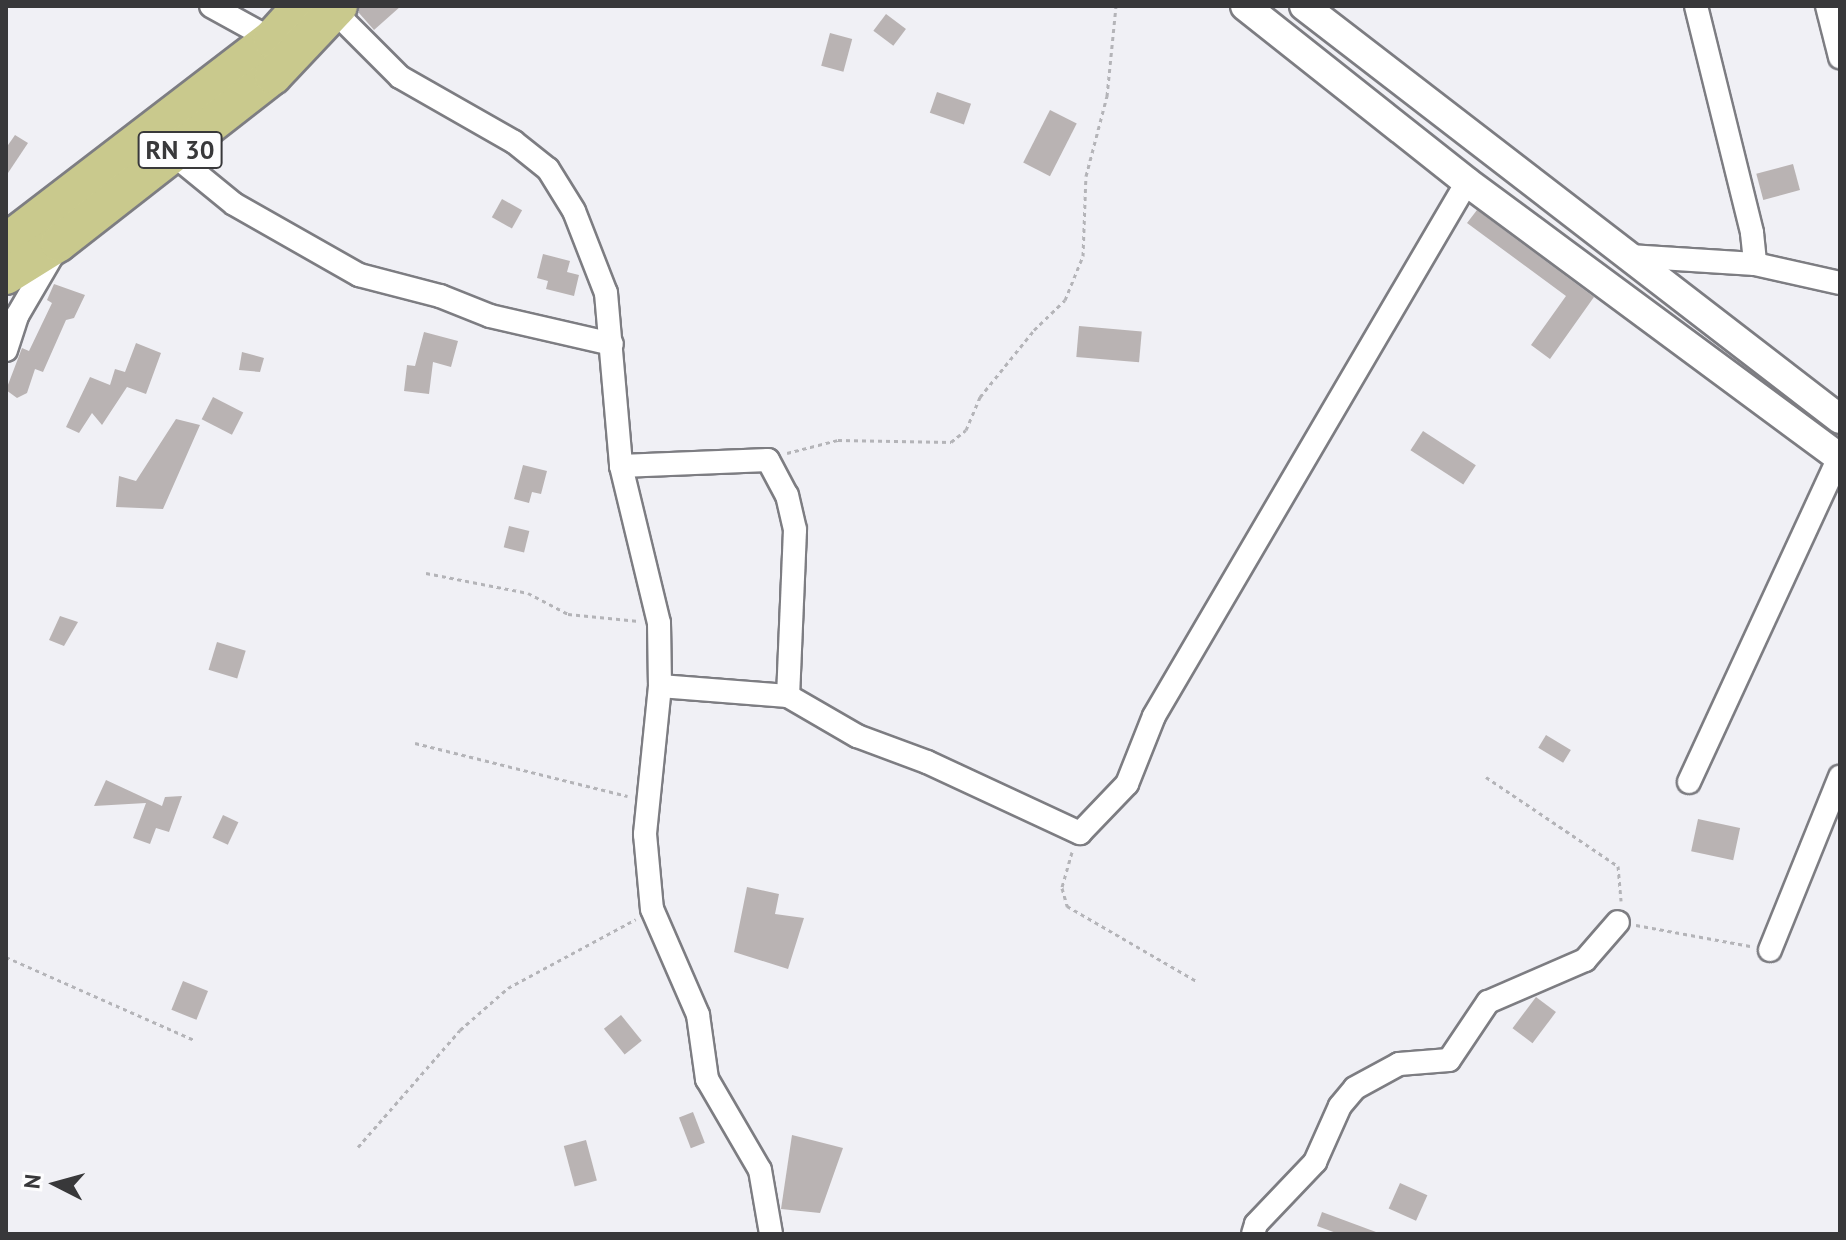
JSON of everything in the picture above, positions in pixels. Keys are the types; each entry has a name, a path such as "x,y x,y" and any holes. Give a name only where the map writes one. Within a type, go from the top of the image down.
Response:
{"main road":[{"name":"RN 30","path":"6,242 271,39 325,8"},
{"name":"RN 30","path":"6,276 59,243 273,76 325,8"}],"street":[{"path":"211,6 271,39"},
{"path":"1245,6 1467,182 1839,457 1689,782"},
{"path":"1304,6 1840,419"},
{"path":"1696,6 1752,233 1755,264"},
{"path":"1827,6 1840,57"},
{"path":"325,8 400,77 514,142 548,169 574,211 606,293 621,466 659,623 660,686 647,798 646,873 652,909 698,1015 707,1079 760,1170 771,1234"},
{"path":"174,155 234,204 359,275 440,296 490,316 612,344"},
{"path":"660,686 788,696 857,736 927,762 1080,833 1127,784 1154,716 1467,182"},
{"path":"6,350 17,316 59,243"},
{"path":"1629,256 1755,264 1840,283"},
{"path":"621,466 768,460 787,495 795,530 788,696"},
{"path":"1770,950 1840,777"},
{"path":"1253,1234 1256,1224 1315,1162 1340,1106 1355,1088 1399,1064 1449,1060 1488,1002 1585,960 1618,922"}],"path":[{"path":"768,460 838,440 951,442 966,430 980,397 1065,300 1076,278 1083,256 1086,176 1107,96 1116,6"},
{"path":"426,573 528,593 568,614 659,623"},
{"path":"415,743 647,798"},
{"path":"1486,777 1618,866 1623,876 1618,922 1770,950"},
{"path":"1080,833 1062,888 1067,906 1198,982"},
{"path":"358,1147 460,1030 508,988 652,909"},
{"path":"6,957 194,1040"}],"building":[{"path":"359,6 401,6 374,30 359,13"},
{"path":"886,14 906,29 893,46 873,31"},
{"path":"830,33 852,39 843,72 821,66"},
{"path":"937,92 971,104 964,125 930,113"},
{"path":"1050,110 1077,124 1050,176 1023,163"},
{"path":"15,135 28,143 6,176 6,148"},
{"path":"1793,164 1800,190 1763,200 1756,174"},
{"path":"502,199 522,210 512,229 492,217"},
{"path":"1477,210 1594,297 1550,359 1531,345 1566,296 1467,223"},
{"path":"543,254 570,261 567,272 579,275 574,296 546,289 548,281 537,278"},
{"path":"54,284 85,295 74,318 66,320 43,372 35,369 27,393 17,398 6,390 22,348 29,351 52,303 47,300"},
{"path":"1079,326 1142,331 1139,362 1076,357"},
{"path":"424,332 458,341 451,367 433,362 429,394 404,391 407,365 415,366"},
{"path":"136,343 161,353 146,394 127,387 102,425 92,413 79,433 66,427 90,377 110,385 115,369 125,372"},
{"path":"242,352 264,358 260,372 239,370"},
{"path":"213,397 243,412 232,435 202,419"},
{"path":"176,419 200,425 163,509 116,507 119,476 136,481"},
{"path":"1423,431 1476,465 1463,485 1410,450"},
{"path":"523,465 547,471 541,494 532,492 529,503 514,499"},
{"path":"509,526 529,531 524,552 504,547"},
{"path":"60,616 78,622 64,646 49,640"},
{"path":"217,642 246,651 237,679 209,670"},
{"path":"1546,735 1571,750 1563,763 1538,748"},
{"path":"106,780 162,806 165,797 182,796 169,832 156,828 150,844 133,838 146,803 94,806"},
{"path":"223,815 238,822 228,845 212,838"},
{"path":"1698,819 1740,828 1733,860 1691,851"},
{"path":"747,887 779,894 775,914 804,918 788,969 734,952"},
{"path":"183,981 208,991 196,1020 171,1010"},
{"path":"1536,997 1556,1012 1532,1043 1513,1028"},
{"path":"621,1015 642,1041 625,1054 604,1029"},
{"path":"693,1112 705,1143 691,1148 679,1117"},
{"path":"792,1135 843,1148 820,1213 781,1209"},
{"path":"586,1140 597,1181 575,1187 564,1146"},
{"path":"1400,1183 1427,1195 1416,1221 1389,1209"},
{"path":"1322,1212 1376,1234 1339,1234 1317,1226"}]}
